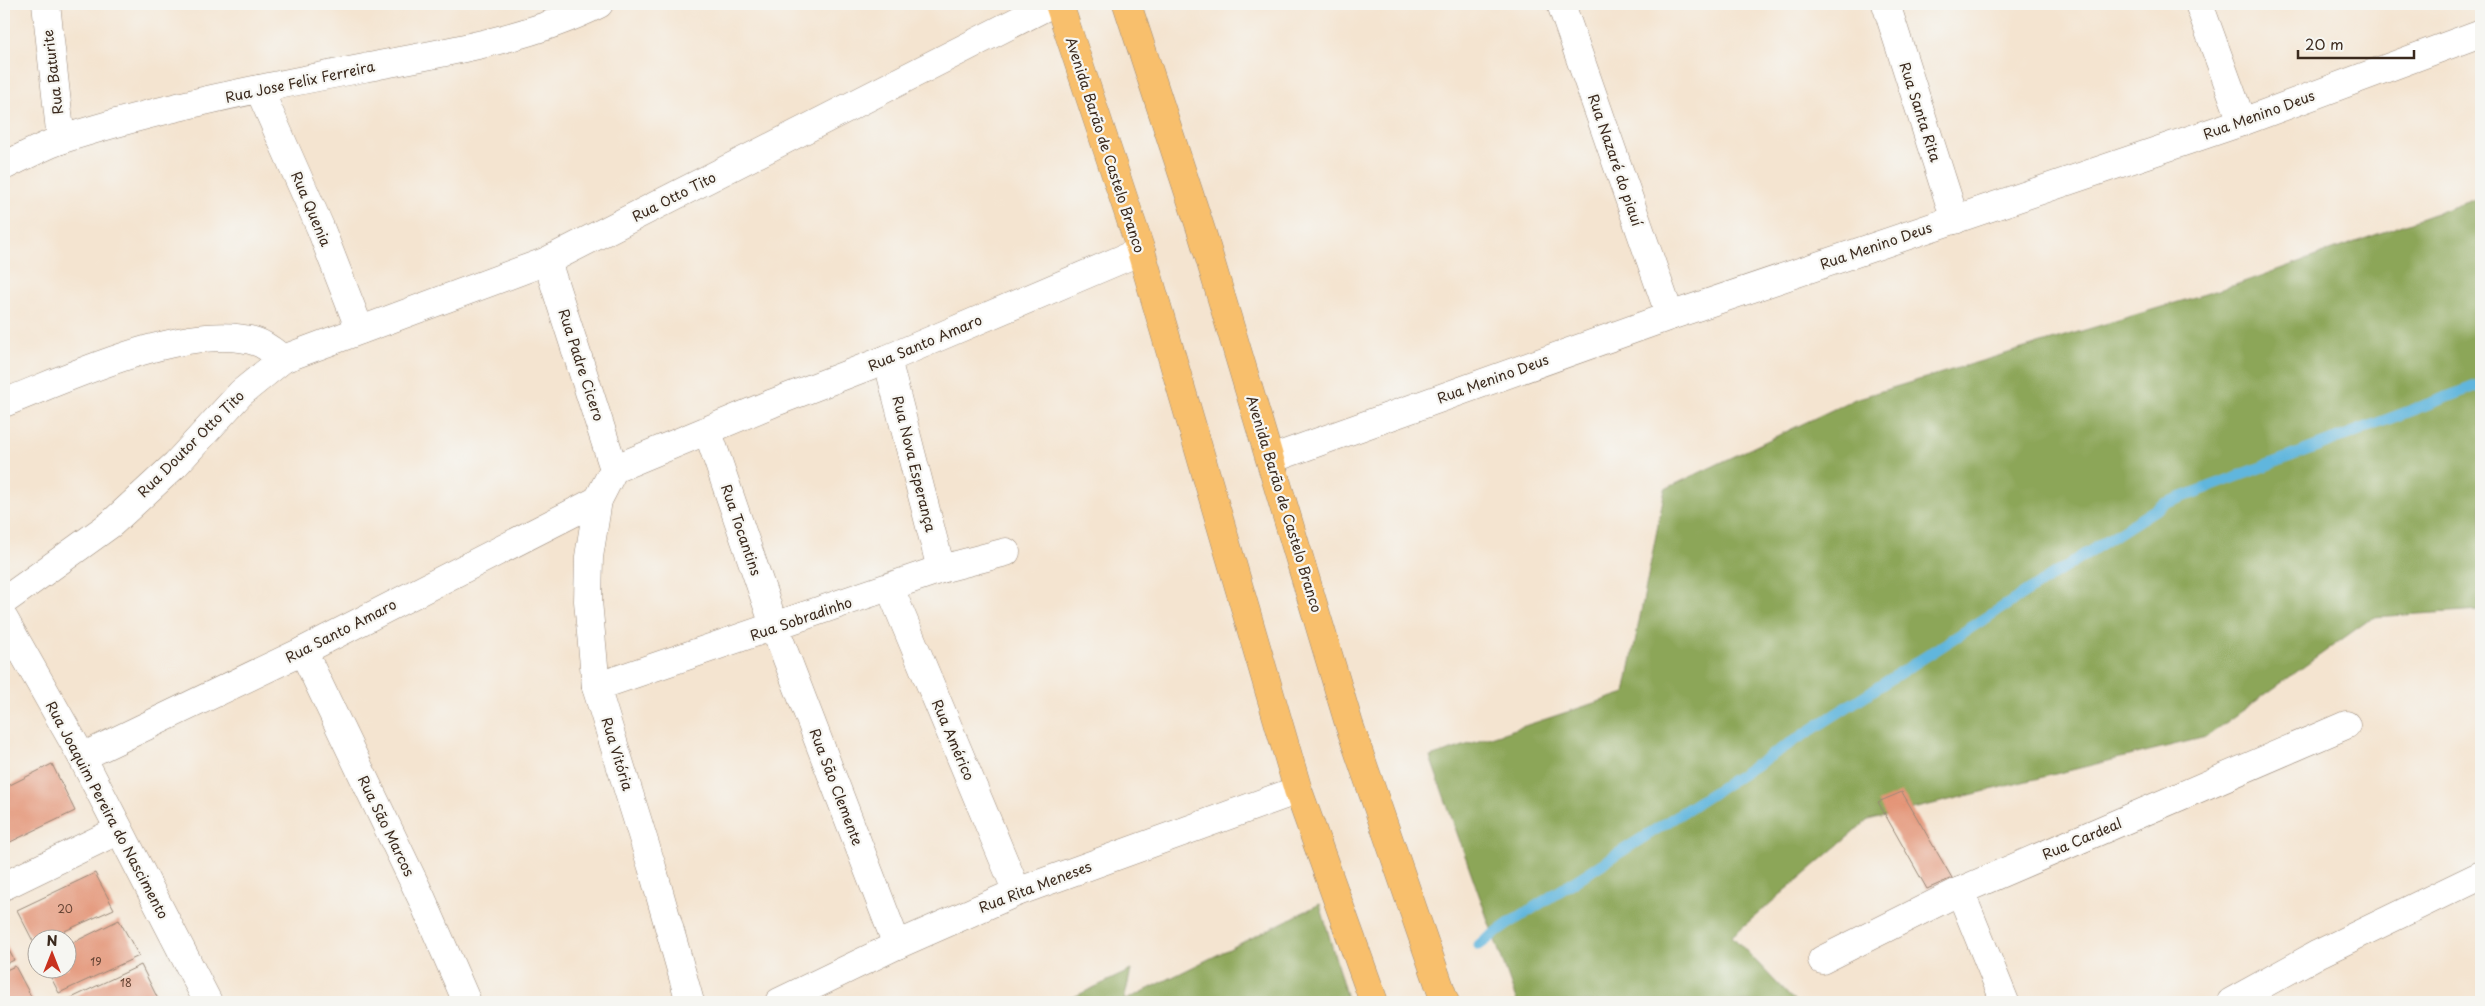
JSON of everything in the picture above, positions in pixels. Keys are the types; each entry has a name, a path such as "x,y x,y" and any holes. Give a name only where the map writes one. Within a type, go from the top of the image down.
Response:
{"main road":[{"name":"Avenida Barão de Castelo Branco","path":"1059,4 1141,251 1298,790 1374,1002"},
{"name":"Avenida Barão de Castelo Branco","path":"1127,4 1202,233 1349,724 1446,1002"}],"street":[{"name":"Rua Baturite","path":"46,4 61,140"},
{"name":"Rua Jose Felix Ferreira","path":"4,166 61,140 259,89 397,62 529,32 573,17 599,4"},
{"name":"Rua Otto Tito","path":"283,359 548,261 1052,4"},
{"name":"Rua Nazaré do piauí","path":"1561,4 1670,316"},
{"name":"Rua Santa Rita","path":"1886,4 1955,220"},
{"path":"2199,4 2242,122"},
{"name":"Rua Menino Deus","path":"1271,459 1670,316 2242,122 2481,33"},
{"name":"Rua Quenia","path":"259,89 320,227 360,330"},
{"name":"Rua Santo Amaro","path":"614,470 774,403 887,359 1141,251"},
{"name":"Rua Padre Cicero","path":"548,261 614,470"},
{"path":"4,402 142,351 206,338 239,338 259,343 283,359"},
{"name":"Rua Doutor Otto Tito","path":"4,601 111,524 176,464 241,393 283,359"},
{"name":"Rua Nova Esperança","path":"887,359 941,569"},
{"name":"Rua Tocantins","path":"708,432 775,628"},
{"name":"Rua Vitória","path":"614,470 598,500 589,557 588,602 596,687 652,868 690,1002"},
{"name":"Rua Santo Amaro","path":"82,757 303,651 598,500"},
{"name":"Rua Sobradinho","path":"596,687 775,628 941,569 1006,552"},
{"name":"Rua Américo","path":"890,588 1017,892"},
{"name":"Rua Joaquim Pereira do Nascimento","path":"4,619 82,757 208,1002"},
{"name":"Rua São Clemente","path":"775,628 897,945"},
{"name":"Rua São Marcos","path":"303,651 422,899 467,1002"},
{"name":"Rua Cardeal","path":"1822,960 1960,891 2346,724"},
{"name":"Rua Rita Meneses","path":"779,1002 897,945 1017,892 1298,790"},
{"path":"4,886 119,830"},
{"path":"2231,1002 2318,954 2481,875"},
{"path":"1960,891 2005,1002"}],"green space":[{"path":"2481,197 2481,610 2373,617 2206,737 1868,820 1732,936 1795,1002 1517,1002 1430,757 1625,693 1665,489 1855,399 2235,285"},
{"path":"1320,904 1348,1002 1063,1002 1131,970 1124,1001"}],"building":[{"path":"52,764 75,811 4,845 4,788"},
{"path":"1902,792 1952,878 1927,889 1878,802"},
{"path":"95,873 114,909 71,928 28,928 28,931 17,910"},
{"path":"119,920 139,956 59,993 51,978 78,978 78,940"},
{"path":"4,941 14,960 4,965"},
{"path":"141,965 159,1001 63,1002"},
{"path":"15,966 34,1002 4,1002 4,971"}],"waterway":[{"path":"1479,945 1508,924 2164,504 2481,384"}]}
